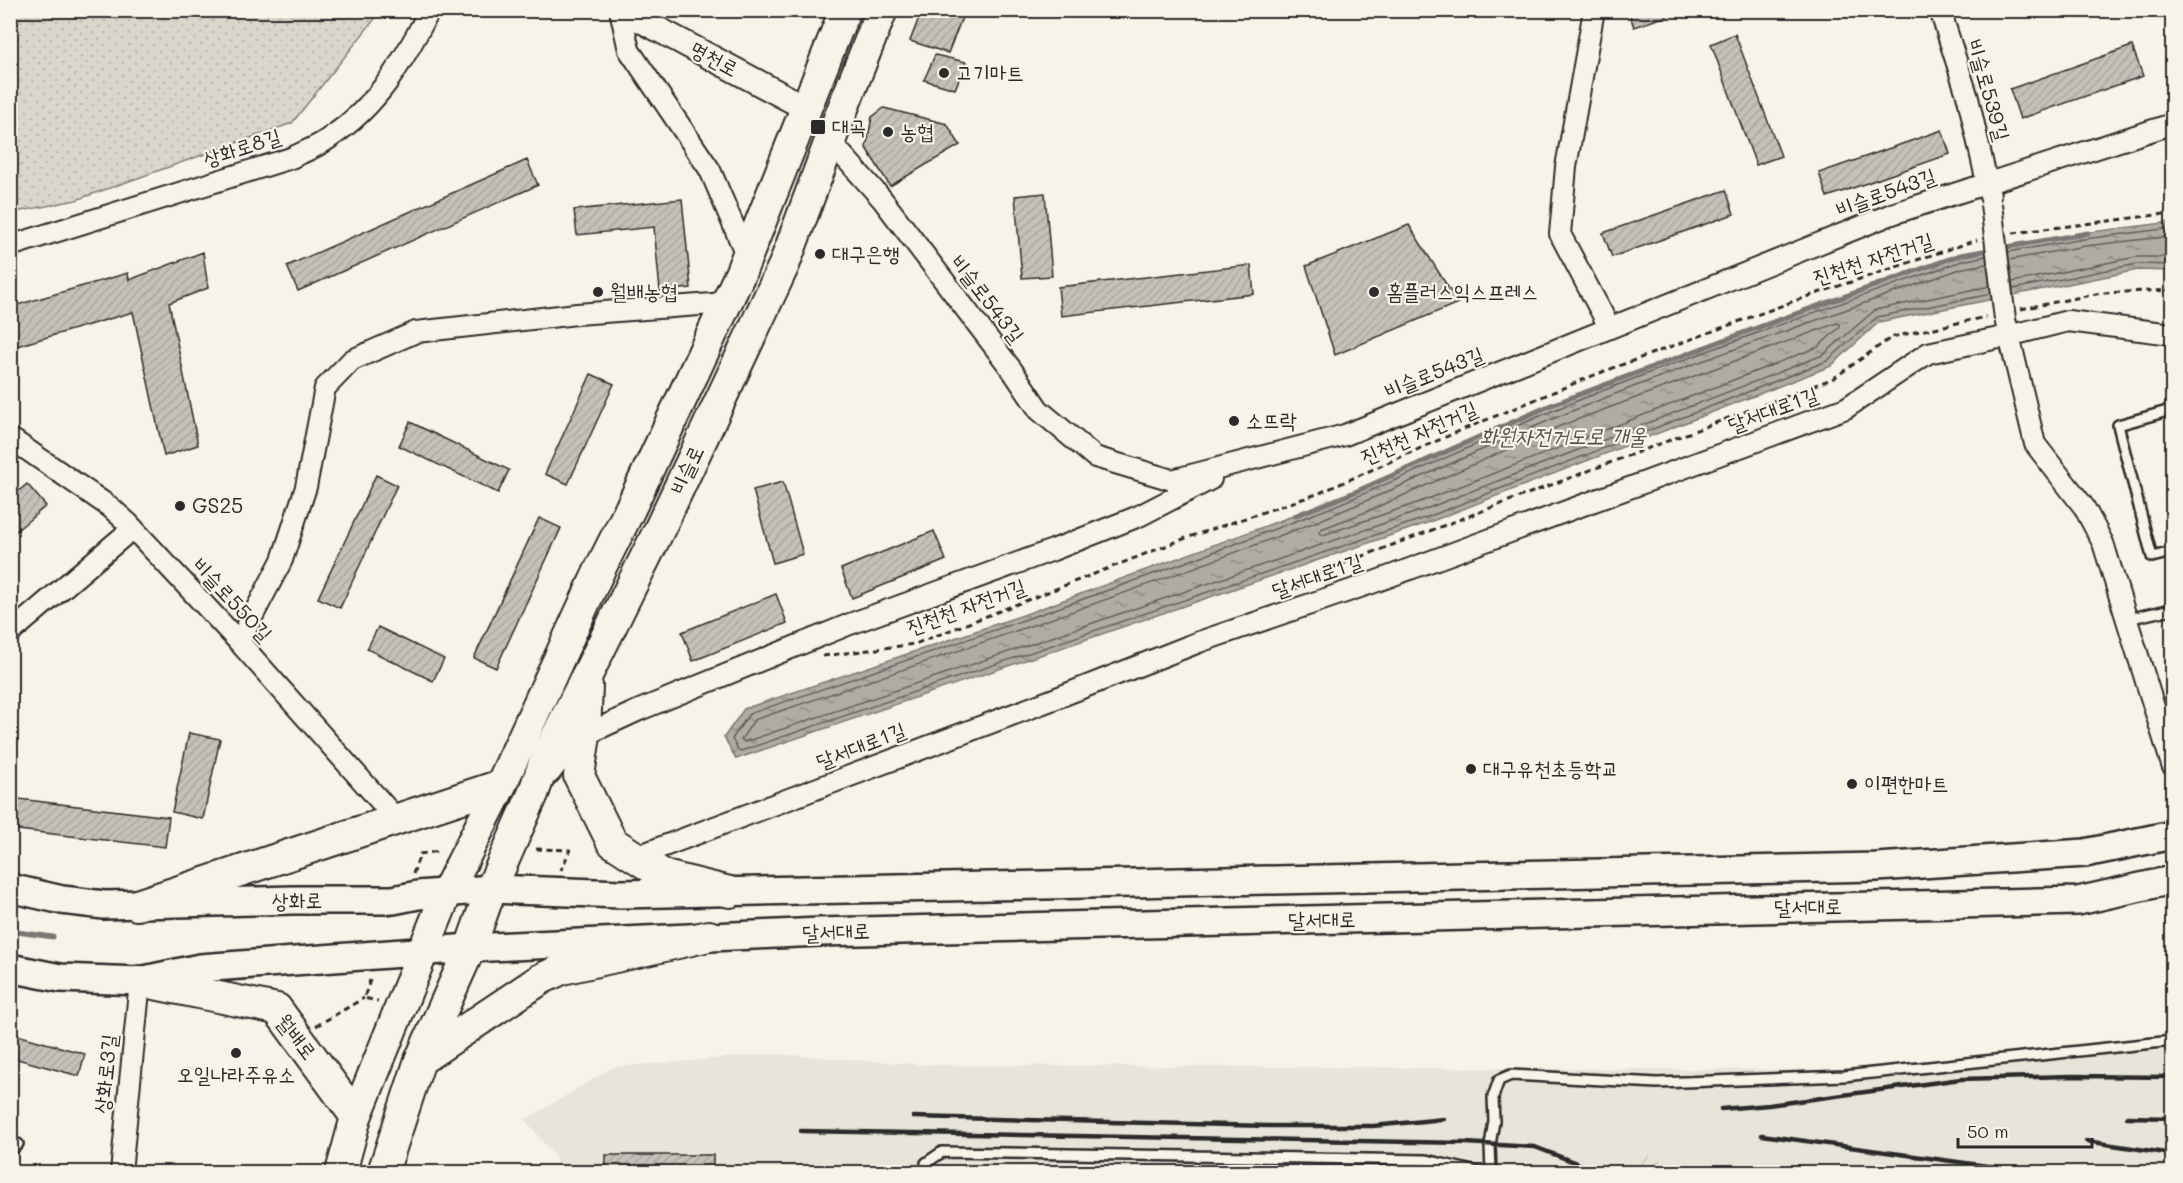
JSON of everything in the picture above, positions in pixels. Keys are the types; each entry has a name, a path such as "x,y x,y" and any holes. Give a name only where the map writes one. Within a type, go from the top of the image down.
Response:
{"main road":[{"name":"비슬로","path":"447,892 501,785 726,303 845,10"},
{"name":"비슬로","path":"475,936 491,889 533,794 546,758 660,528 784,265 882,10"},
{"path":"588,671 585,735 579,776 612,842 664,876 730,892"},
{"path":"137,905 501,785"},
{"name":"달서대로","path":"585,894 1876,867 2085,853 2172,835"},
{"name":"달서대로","path":"475,936 709,936 2078,901 2172,880"},
{"name":"상화로","path":"10,888 104,905 293,900 402,891 418,895 491,889 585,894"},
{"path":"341,1173 356,1118 447,892"},
{"path":"10,968 60,978 140,981 200,968 423,952 475,936"},
{"path":"383,1173 420,1060 475,936"},
{"path":"420,1060 541,979 562,969 709,936"},
{"name":"월배로","path":"140,981 277,1010 356,1118"}],"street":[{"name":"상화로8길","path":"10,246 291,158 328,140 384,89 405,57 430,10"},
{"name":"명천로","path":"621,10 806,108"},
{"path":"621,10 629,50 710,170 747,256"},
{"path":"1594,10 1566,167 1560,234 1605,319"},
{"name":"비슬로539길","path":"1940,10 1968,98 1988,183 2008,320 2035,444 2084,507 2103,543 2172,765"},
{"name":"비슬로543길","path":"830,141 882,199 1012,370 1039,410 1095,457 1172,480 1345,435 1892,214 2172,124"},
{"path":"239,642 282,560 306,488 325,388 352,360 416,332 577,314 726,303"},
{"name":"달서대로1길","path":"635,857 1209,638 1369,584 1846,408 1928,353 2008,320 2068,321 2172,334"},
{"name":"비슬로550길","path":"10,438 110,507 133,528 239,642 397,820"},
{"path":"533,794 572,744 585,735 685,690 850,624 1053,550 1138,516 1257,458"},
{"path":"10,633 133,528"},
{"name":"상화로3길","path":"121,1173 140,981"}],"lane":[{"path":"2172,418 2170,410 2118,425 2152,557 2172,552"},
{"path":"2127,619 2172,609"},
{"path":"1491,1173 1493,1097 1499,1080 1511,1075 1657,1083 1844,1076 2172,1041"},
{"path":"926,1173 926,1163 942,1152 1426,1160 1477,1173"}],"path":[{"path":"2008,234 2172,213"},
{"name":"진천천 자전거길","path":"816,657 915,644 1186,538 1317,494 1457,432 1597,374 1797,300 1979,239"},
{"path":"1291,591 1321,572 1834,378 1892,337 2008,320 2102,293 2172,290"},
{"path":"536,849 570,850 561,870"},
{"path":"402,891 420,854 447,850"},
{"path":"364,998 370,980"},
{"path":"308,1031 364,998 382,1001"}],"shaded area":[{"path":"11,10 381,11 292,123 76,200 11,213"},
{"path":"2172,1036 2172,1172 555,1172 556,1158 525,1120 613,1067 775,1054 927,1065 1843,1070 2123,1043"},
{"path":"1642,1152 1689,1172 1631,1172"}],"water":[{"name":"화원자전거도로 개울","path":"2172,222 2172,271 2138,270 1879,322 1831,366 1427,523 736,759 724,737 744,709 1023,615 1298,514 1357,491 1551,405 1960,255 2083,233"}],"building":[{"path":"922,10 965,10 948,53 910,41"},
{"path":"1628,10 1676,10 1676,13 1634,27"},
{"path":"1735,34 1781,156 1756,165 1711,44"},
{"path":"2132,46 2143,76 2020,119 2010,89"},
{"path":"935,55 966,62 955,89 924,80"},
{"path":"884,108 947,124 960,145 890,186 866,148 872,117"},
{"path":"1942,130 1950,154 1827,197 1819,173"},
{"path":"527,160 538,185 298,291 287,266"},
{"path":"1726,190 1734,214 1612,257 1603,233"},
{"path":"1045,193 1052,276 1022,278 1015,196"},
{"path":"682,199 691,288 660,291 654,227 577,235 574,210"},
{"path":"1409,225 1458,303 1335,355 1306,266"},
{"path":"203,252 208,288 169,303 198,445 164,456 133,312 10,348 10,307 128,273 129,280"},
{"path":"1251,265 1254,294 1061,316 1058,287"},
{"path":"591,374 614,384 568,484 545,474"},
{"path":"410,422 509,470 498,493 399,446"},
{"path":"376,475 397,485 340,608 318,598"},
{"path":"783,482 803,554 773,563 753,490"},
{"path":"27,484 46,506 10,536 10,498"},
{"path":"539,518 561,528 496,668 474,658"},
{"path":"934,531 946,560 852,598 841,569"},
{"path":"776,594 787,623 693,661 682,632"},
{"path":"378,627 444,659 433,681 367,649"},
{"path":"189,733 220,739 203,819 172,812"},
{"path":"10,798 169,817 165,847 10,829"},
{"path":"10,1033 85,1054 79,1076 10,1057"},
{"path":"606,1155 713,1155 713,1173 606,1173"}],"waterway":[{"path":"1294,516 1357,491 1551,405 1960,255 2088,233"},
{"path":"10,931 53,937"}],"railway":[{"path":"1721,1109 1769,1105 1961,1079 2071,1076 2172,1077"},
{"path":"913,1117 1268,1126 1373,1126 1444,1119"},
{"path":"2127,1117 2172,1118"},
{"path":"801,1131 1466,1143 1535,1147 1600,1172"},
{"path":"1762,1135 2031,1172"},
{"path":"2086,1141 2172,1154"}],"place":[{"name":"고기마트","path":"944,73"},
{"name":"대곡","path":"818,127"},
{"name":"농협","path":"888,132"},
{"name":"대구은행","path":"820,254"},
{"name":"월배농협","path":"598,292"},
{"name":"홈플러스익스프레스","path":"1374,292"},
{"name":"소뜨락","path":"1234,421"},
{"name":"GS25","path":"180,506"},
{"name":"대구유천초등학교","path":"1471,769"},
{"name":"이편한마트","path":"1852,784"},
{"name":"오일나라주유소","path":"236,1053"}]}
